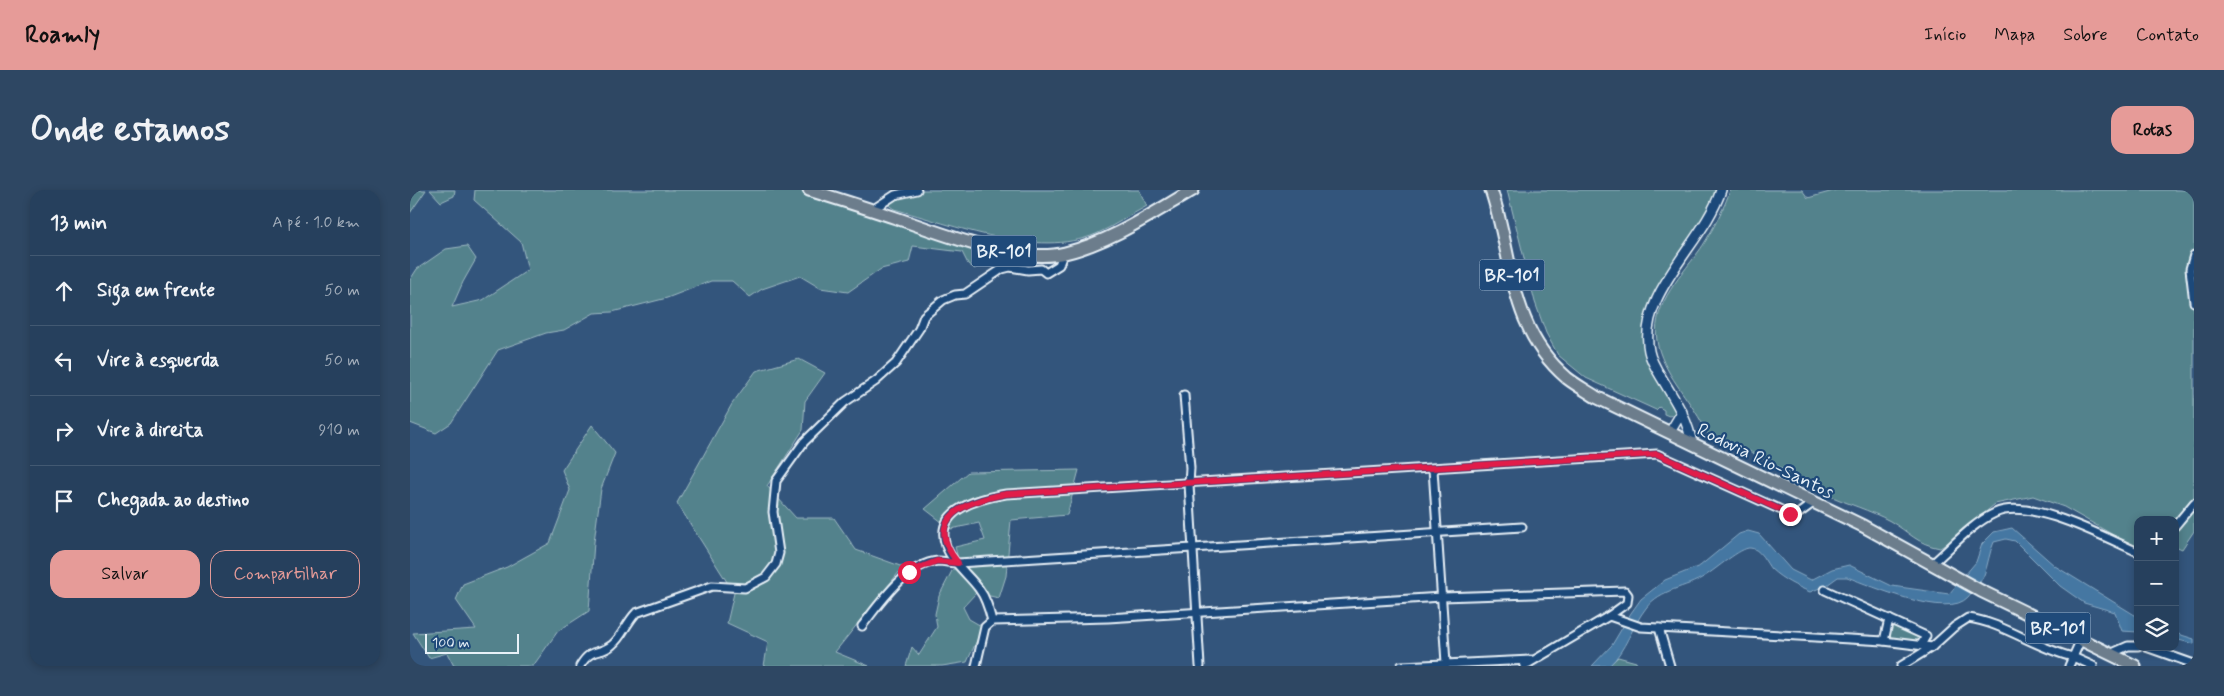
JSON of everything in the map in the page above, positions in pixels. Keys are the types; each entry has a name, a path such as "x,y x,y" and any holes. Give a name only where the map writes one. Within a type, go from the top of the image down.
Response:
{"highway":[{"name":"BR-101","path":"809,190 969,242 1012,253 1033,256 1063,254 1084,248 1124,229 1194,190"},
{"name":"Rodovia Rio-Santos","path":"1492,190 1501,220 1519,304 1527,328 1554,365 1569,379 1596,397 1813,504 1863,526 1946,573 2135,666"}],"street":[{"path":"872,210 895,195 917,190"},
{"path":"1692,444 1690,432 1682,412 1652,363 1649,351 1649,323 1662,290 1709,217 1721,190"},
{"path":"1012,253 1016,267"},
{"path":"580,666 591,652 613,644 636,613 712,586 745,588 766,577 776,564 779,553 773,512 776,481 804,442 845,402 876,381 896,363 919,329 924,316 943,300 955,295 965,294 997,272 1010,267 1028,270 1041,269 1046,273 1059,265 1063,254"},
{"path":"2194,255 2190,276 2194,302"},
{"path":"1184,395 1190,468 1189,484 1200,666"},
{"path":"1670,432 1682,412"},
{"path":"992,621 984,596 946,545 946,526 957,510 968,503 980,498 1006,494 1657,454 1790,514 1798,514 1813,504"},
{"path":"1433,469 1446,663"},
{"path":"2179,521 2194,502"},
{"path":"1932,564 1979,523 1996,513 2018,508 2067,521 2134,550"},
{"path":"862,626 882,600 909,572 937,561 958,563 1522,527"},
{"path":"1825,590 1926,636 1921,644"},
{"path":"976,666 985,627 992,621 1108,618 1442,597 1625,591 1628,595 1628,603 1609,616 1524,666"},
{"path":"1609,616 1641,628 1884,641 1921,644 1932,647"},
{"path":"1900,666 1932,647 1954,627 1968,618 1993,625 2041,647 2073,657 2093,666"},
{"path":"1884,641 1890,620"},
{"path":"1659,628 1670,666"},
{"path":"2069,666 2081,640"},
{"path":"2110,654 2128,646 2134,646"},
{"path":"2157,651 2194,664"},
{"path":"1402,666 1534,660"}],"green space":[{"path":"410,190 426,190 410,213"},
{"path":"430,190 455,190 454,196 441,202"},
{"path":"475,190 805,190 977,246 983,255 983,261 975,269 968,264 962,252 913,246 909,262 881,269 848,292 820,288 800,276 762,289 750,297 732,281 711,281 667,298 612,312 594,313 564,330 546,333 498,350 451,423 436,433 410,423 410,280 417,269 446,249 467,246 476,259 452,307 483,300 528,270 521,242 474,200"},
{"path":"922,190 1139,190 1147,206 1096,234 1073,241 1048,243 995,237 969,231 894,209 887,204 890,199"},
{"path":"1507,190 1719,190 1714,204 1648,310 1644,347 1679,412 1669,416 1664,414 1664,410 1659,407 1656,410 1586,378 1558,355 1546,333 1535,302"},
{"path":"1730,190 1802,190 1808,198 1837,190 2194,190 2194,531 2182,549 2179,548 2179,516 2134,516 2134,547 2064,507 2033,496 1995,504 1955,538 1940,548 1925,544 1882,517 1826,494 1738,445 1707,433 1667,369 1658,346 1656,332 1661,307 1667,295 1707,239"},
{"path":"799,359 825,373 805,401 803,430 767,486 796,518 834,518 856,550 903,567 835,652 869,666 764,666 768,642 727,623 734,593 677,503 732,404 756,371"},
{"path":"592,425 615,453 601,489 594,542 589,611 558,631 533,666 454,666 447,653 429,658 413,633 476,629 456,600 463,584 507,567 550,543 570,490 562,470"},
{"path":"1079,470 1067,515 1011,520 1006,576 999,598 976,593 963,607 969,619 983,627 967,662 942,666 906,666 912,647 919,655 937,627 935,614 939,596 953,569 961,570 955,547 985,540 979,523 951,529 925,509 968,472"},
{"path":"1890,622 1924,637 1920,643 1886,640"},
{"path":"1618,657 1636,662 1637,666 1609,666"}],"water":[{"path":"2012,528 2055,566 2134,615 2134,632 2122,631 2115,612 2084,603 2060,586 2015,541 2006,539 1994,542 1984,575 1968,597 1958,603 1944,605 1909,599 1847,577 1838,577 1827,585 1810,592 1780,576 1771,569 1757,550 1750,548 1734,555 1697,580 1659,596 1652,601 1637,622 1615,660 1609,666 1592,666 1612,645 1641,599 1665,580 1700,566 1739,534 1748,531 1759,534 1791,570 1811,580 1832,569 1849,565 1892,586 1949,594 1976,562 1982,544 1994,532"},
{"path":"2179,634 2194,639 2194,644 2179,640"}],"route":[{"path":"909,572 937,561 958,563 946,545 944,534 950,518 957,510 968,503 980,498 1006,494 1657,454 1790,514"}]}
